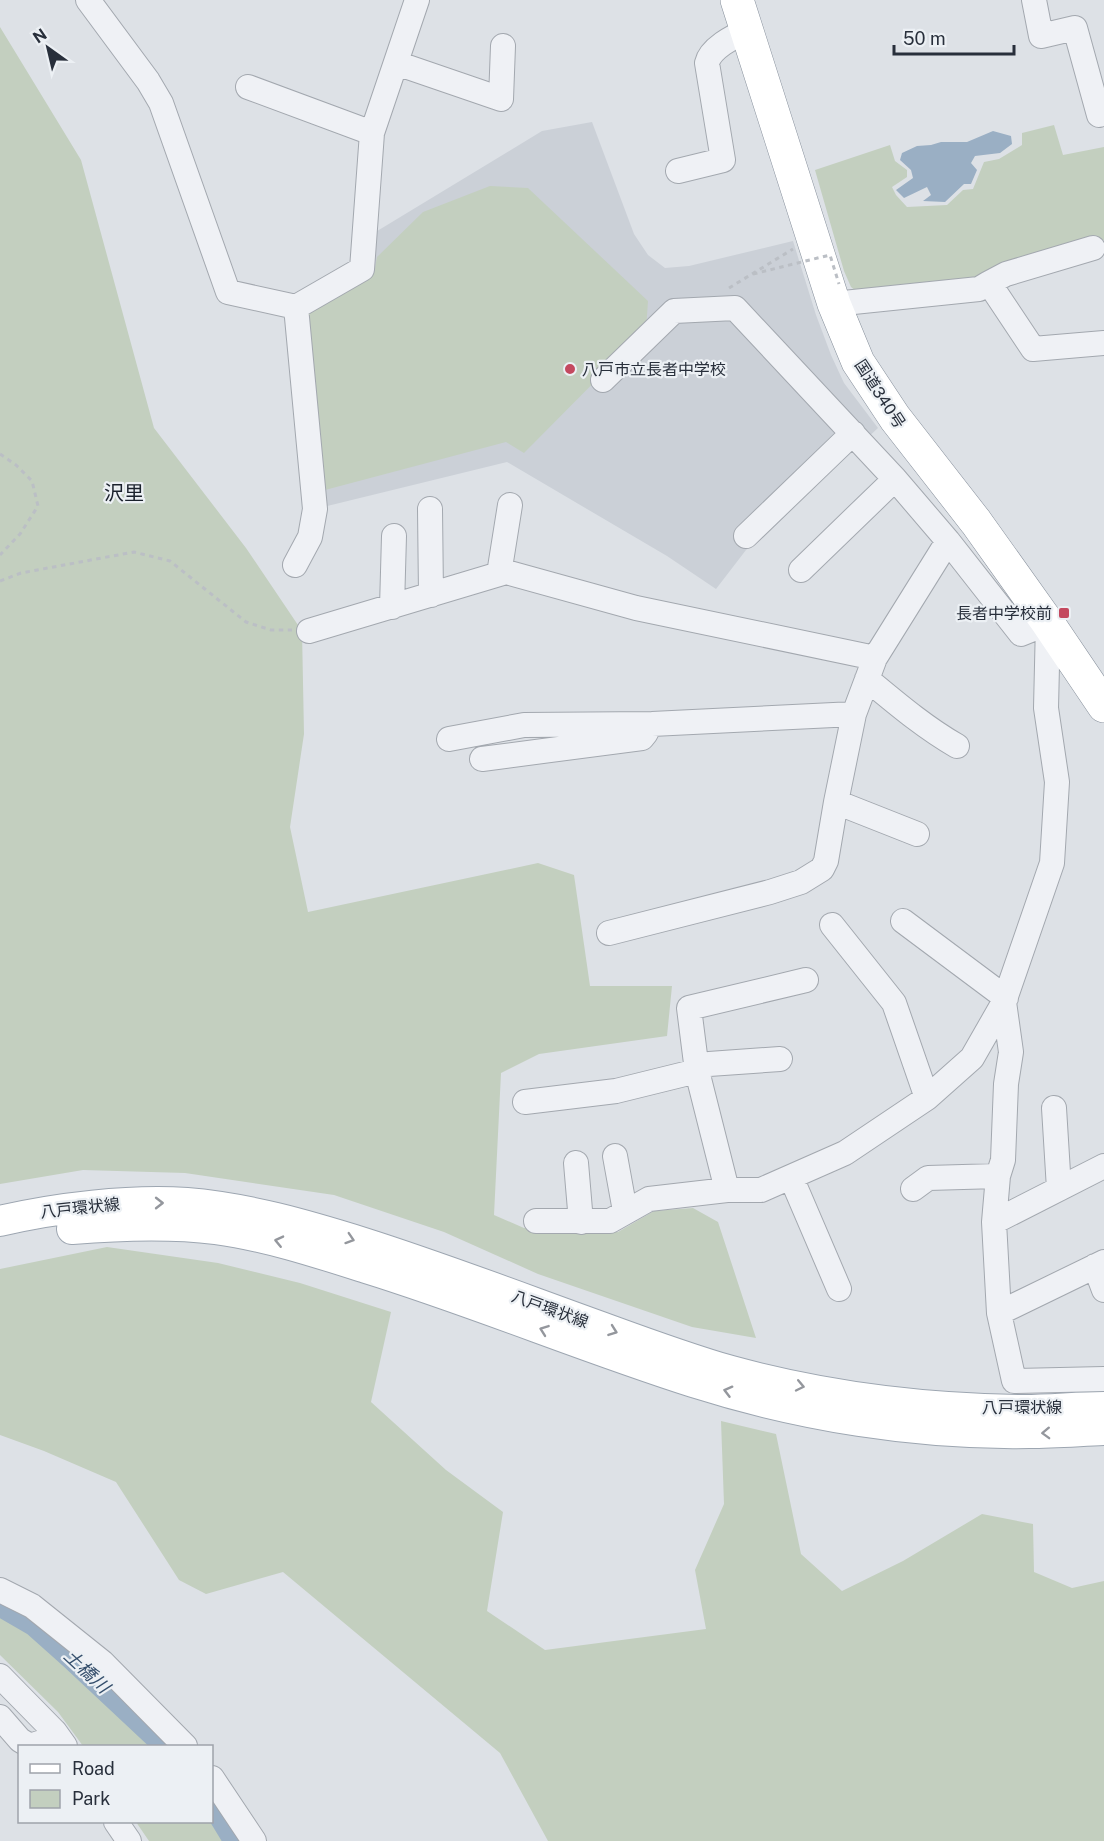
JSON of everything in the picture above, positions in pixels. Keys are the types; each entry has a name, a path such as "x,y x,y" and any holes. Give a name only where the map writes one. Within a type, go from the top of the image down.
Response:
{"highway":[{"name":"国道340号","path":"736,0 858,362 895,418 976,522 1104,706"}],"main road":[{"name":"八戸環状線","path":"0,1240 39,1222 128,1203 186,1203 250,1212 304,1224 401,1255 660,1348 731,1371 838,1394 926,1405 1025,1410 1104,1407"},
{"name":"八戸環状線","path":"0,1221 215,1229 281,1241 410,1281 696,1383 773,1403 862,1422 946,1430 1028,1434 1104,1430"}],"street":[{"path":"88,0 148,81 161,103 228,292 296,307 362,270 372,133 417,0"},
{"path":"1034,0 1041,36 1075,28 1099,114 1104,113"},
{"path":"678,171 723,160 707,63 708,56 736,35 747,32"},
{"path":"396,63 501,99 503,46"},
{"path":"248,87 372,133"},
{"path":"836,294 979,289 1006,274 1093,248"},
{"path":"989,283 1033,349 1104,343"},
{"path":"295,565 310,537 315,509 296,307"},
{"path":"536,1221 609,1221 649,1199 726,1190 761,1190 845,1153 927,1098 972,1058 1005,1000 1052,863 1057,782 1046,708 1048,623 1021,634 948,541 895,479 735,308 674,311 603,380"},
{"path":"746,536 857,437"},
{"path":"801,570 895,479"},
{"path":"499,574 510,505"},
{"path":"430,509 431,595"},
{"path":"392,607 394,536"},
{"path":"609,933 770,892 801,882 822,869 826,861 854,714 871,669 948,541"},
{"path":"309,630 506,572 871,669 931,730 957,746"},
{"path":"449,739 524,725 652,724 854,714"},
{"path":"482,759 642,738 652,724"},
{"path":"836,802 917,834"},
{"path":"903,921 1005,1000 1011,1052 1006,1084 1003,1160 998,1176 994,1222 999,1313 1014,1381 1104,1379"},
{"path":"832,925 894,1003 927,1098"},
{"path":"726,1190 697,1071 689,1008 806,980"},
{"path":"525,1102 616,1091 697,1071 709,1064 780,1059"},
{"path":"1054,1108 1059,1189"},
{"path":"615,1156 625,1211"},
{"path":"576,1163 581,1222"},
{"path":"994,1222 1104,1166"},
{"path":"913,1189 928,1178 998,1176"},
{"path":"791,1177 839,1289"},
{"path":"999,1313 1100,1264 1104,1290"},
{"path":"0,1590 32,1606 102,1662 184,1745"},
{"path":"0,1676 60,1739"},
{"path":"0,1717 20,1740 28,1745"},
{"path":"33,1745 60,1739"},
{"path":"213,1780 254,1841"},
{"path":"117,1823 129,1841"}],"path":[{"path":"718,309 716,296 802,243"},
{"path":"753,274 830,255 836,294"},
{"path":"0,454 16,465 32,481 38,506 20,534 0,555"},
{"path":"0,581 21,573 134,552 170,561 246,622 271,630 309,630"}],"shaded area":[{"name":"八戸市立長者中学校","path":"592,122 634,234 648,255 665,268 689,266 793,241 831,355 844,383 878,428 746,550 716,589 667,556 507,462 315,509 364,239 542,131"}],"green space":[{"path":"0,27 81,160 154,428 246,548 302,631 304,734 290,827 308,912 538,863 574,875 590,986 672,986 667,1036 539,1054 501,1073 494,1215 524,1228 618,1232 654,1211 693,1208 718,1222 756,1338 692,1327 538,1274 444,1232 334,1195 185,1173 83,1170 0,1184"},
{"path":"1054,125 1063,155 1104,147 1104,240 1087,243 974,282 861,295 851,287 844,271 815,170 890,145 895,161 907,170 907,177 892,187 907,207 947,205 963,190 973,189 984,162 999,159 1022,145 1022,133"},
{"path":"490,186 528,188 648,301 646,330 524,453 506,442 325,490 302,310 375,268 377,257 423,212"},
{"path":"107,1247 218,1263 300,1283 391,1312 371,1402 446,1470 503,1512 487,1611 545,1650 706,1629 695,1570 724,1504 721,1421 776,1434 801,1554 842,1591 903,1561 982,1514 1033,1524 1034,1572 1072,1588 1104,1581 1104,1841 548,1841 500,1753 283,1572 206,1594 179,1580 116,1482 0,1435 0,1269"},
{"path":"0,1607 26,1623 52,1644 56,1652 83,1676 96,1682 163,1745 82,1745 58,1712 0,1655"},
{"path":"213,1807 225,1828 224,1841 149,1841 137,1823 213,1823"}],"water":[{"path":"993,131 1011,136 1012,144 1000,153 975,156 971,163 977,170 971,184 964,184 945,202 923,201 931,195 927,187 904,198 896,190 913,178 911,170 900,160 902,153 917,146 941,142 967,142"}],"waterway":[{"name":"土橋川","path":"0,1602 36,1623 168,1745"},
{"name":"土橋川","path":"213,1800 238,1841"}],"place":[{"name":"八戸市立長者中学校","path":"570,369"},
{"name":"長者中学校前","path":"1064,613"}],"district":[{"name":"沢里","path":"124,493"}]}
